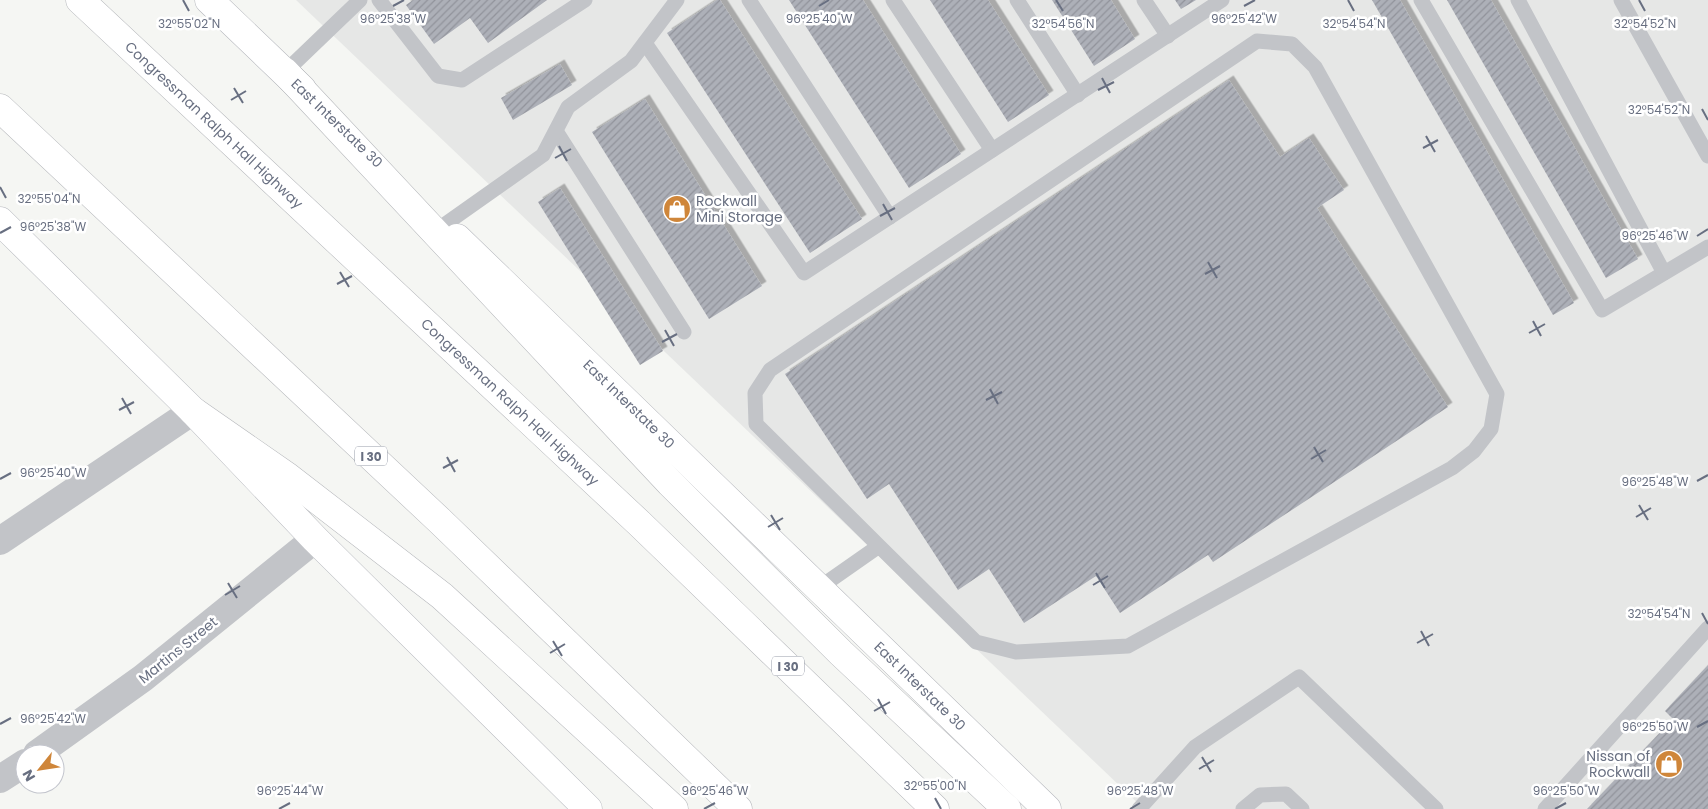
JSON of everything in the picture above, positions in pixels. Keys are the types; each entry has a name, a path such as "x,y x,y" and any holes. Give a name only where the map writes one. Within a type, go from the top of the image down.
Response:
{"main road":[{"name":"Congressman Ralph Hall Highway","path":"80,0 640,524 935,809"},
{"name":"East Interstate 30","path":"209,0 1047,809"},
{"path":"285,72 670,483 841,653 1007,809"},
{"name":"I 30","path":"0,108 440,522 738,809"},
{"path":"4,232 194,411 315,539 588,809"},
{"path":"194,411 288,477 442,596 674,809"}],"street":[{"path":"0,541 194,411"},
{"name":"Martins Street","path":"51,744 143,678 315,539"},
{"path":"0,779 15,769"}],"lane":[{"path":"285,72 360,0"},
{"path":"379,0 438,76 462,80 586,0"},
{"path":"444,225 543,156 568,107 632,61 677,0"},
{"path":"750,0 890,217"},
{"path":"893,0 992,150"},
{"path":"1017,0 1078,94"},
{"path":"1144,0 1168,36"},
{"path":"645,43 804,273 1222,0"},
{"path":"1421,0 1602,310 1708,247"},
{"path":"1518,0 1664,273"},
{"path":"1621,0 1708,156"},
{"path":"1257,41 1292,44 1315,67 1497,394 1491,429 1474,451 1452,468 1128,646 1016,652 976,642 880,546 756,424 755,393 770,370 1257,41"},
{"path":"556,131 684,332"},
{"path":"819,588 880,546"},
{"path":"1545,809 1708,628"},
{"path":"1139,809 1195,747 1299,677 1436,809"},
{"path":"1243,809 1260,795 1278,794 1286,794 1302,809"}],"shaded area":[{"path":"296,0 1708,0 1708,809 1144,809"}],"building":[{"path":"413,0 547,0 488,43 470,18 434,44 406,5"},
{"path":"717,0 720,0 862,219 810,253 667,33"},
{"path":"789,0 863,0 961,154 909,188"},
{"path":"930,0 988,0 1049,95 1008,122"},
{"path":"1052,0 1111,0 1135,39 1094,66"},
{"path":"1175,0 1196,0 1181,9"},
{"path":"1372,0 1400,0 1574,303 1553,315"},
{"path":"1447,0 1491,0 1638,259 1606,278"},
{"path":"560,64 572,85 513,120 501,98"},
{"path":"1229,80 1280,157 1309,138 1344,190 1317,208 1448,407 1213,562 1208,555 1120,613 1096,576 1024,623 989,569 958,590 889,484 867,499 785,374"},
{"name":"Rockwall Mini Storage","path":"645,99 762,286 709,319 592,132"},
{"path":"560,188 663,351 640,365 538,202"},
{"name":"Nissan of Rockwall","path":"1708,665 1708,809 1587,809 1673,719 1665,711"}],"place":[{"name":"Rockwall Mini Storage","path":"677,209"},
{"name":"Nissan of Rockwall","path":"1669,764"}]}
